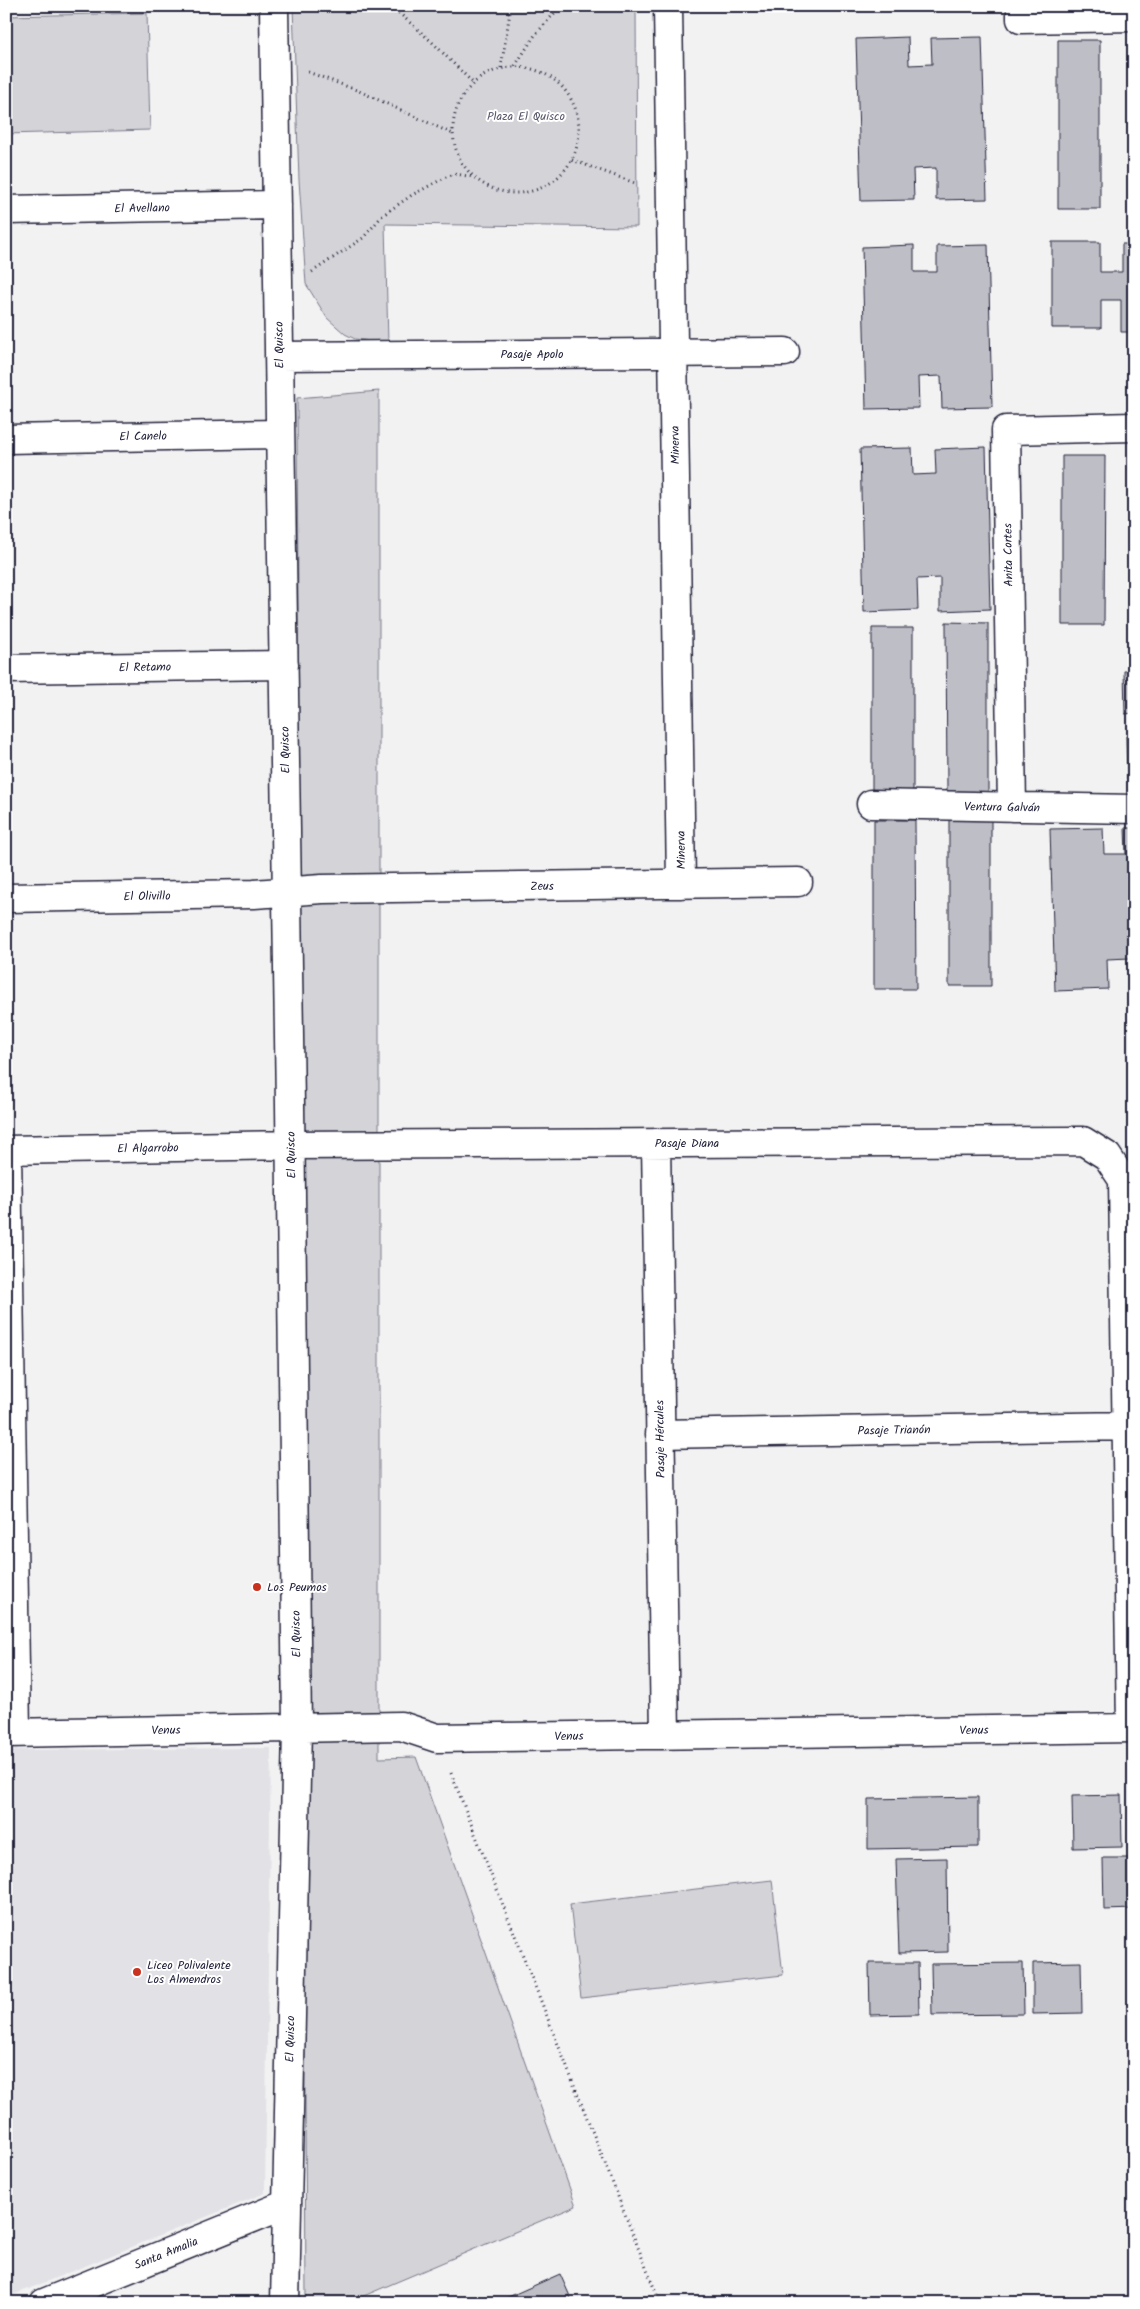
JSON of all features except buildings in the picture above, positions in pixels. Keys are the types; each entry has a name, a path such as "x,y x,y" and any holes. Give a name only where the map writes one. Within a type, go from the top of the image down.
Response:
{"street":[{"name":"El Quisco","path":"274,6 287,892 296,1728 285,2303"},
{"name":"Minerva","path":"668,6 681,884"},
{"path":"1021,6 1021,18 1134,17"},
{"name":"El Avellano","path":"6,210 277,205"},
{"name":"Pasaje Apolo","path":"279,356 786,352"},
{"name":"Anita Cortes","path":"1012,807 1006,430 1134,427"},
{"name":"El Canelo","path":"6,439 280,434"},
{"name":"El Retamo","path":"6,670 284,665"},
{"name":"Ventura Galván","path":"870,804 1134,809"},
{"name":"Zeus","path":"287,892 322,889 798,882"},
{"name":"El Olivillo","path":"6,898 287,892"},
{"name":"Pasaje Diana","path":"290,1145 1083,1141 1107,1156 1123,1180 1128,1426"},
{"name":"Pasaje Hércules","path":"656,1143 664,1734"},
{"name":"El Algarrobo","path":"7,1150 290,1145"},
{"path":"7,1150 11,1733"},
{"path":"1128,1426 1133,1728"},
{"name":"Pasaje Trianón","path":"660,1434 1128,1426"},
{"name":"Venus","path":"11,1733 401,1726 437,1738 1133,1728"},
{"name":"Santa Amalia","path":"44,2303 287,2204"}],"path":[{"path":"391,6 432,42 473,83"},
{"path":"501,68 511,6"},
{"path":"514,67 535,35 561,6"},
{"path":"275,59 359,91 452,134"},
{"path":"523,66 536,69 556,80 566,90 576,109 579,139 572,160 564,171 548,185 528,192 506,192 492,189 474,177 458,155 452,134 459,100 473,83 501,68 523,66"},
{"path":"572,160 671,195"},
{"path":"278,293 363,238 383,215 412,195 448,176 456,174 474,177"},
{"path":"437,1738 660,2303"}],"shaded area":[{"name":"Liceo Polivalente Los Almendros","path":"271,1748 265,2193 6,2298 6,1750"}],"green space":[{"name":"Plaza El Quisco","path":"293,6 636,6 637,227 385,224 388,343 355,339 345,334 327,318 306,284 299,180"},
{"path":"147,13 150,130 6,134 6,16"},
{"path":"379,391 379,1758 416,1757 576,2206 347,2303 306,2303 297,398"},
{"path":"772,1880 783,1975 581,1998 570,1904"}],"place":[{"name":"Los Peumos","path":"257,1587"},
{"name":"Liceo Polivalente Los Almendros","path":"137,1972"}]}
